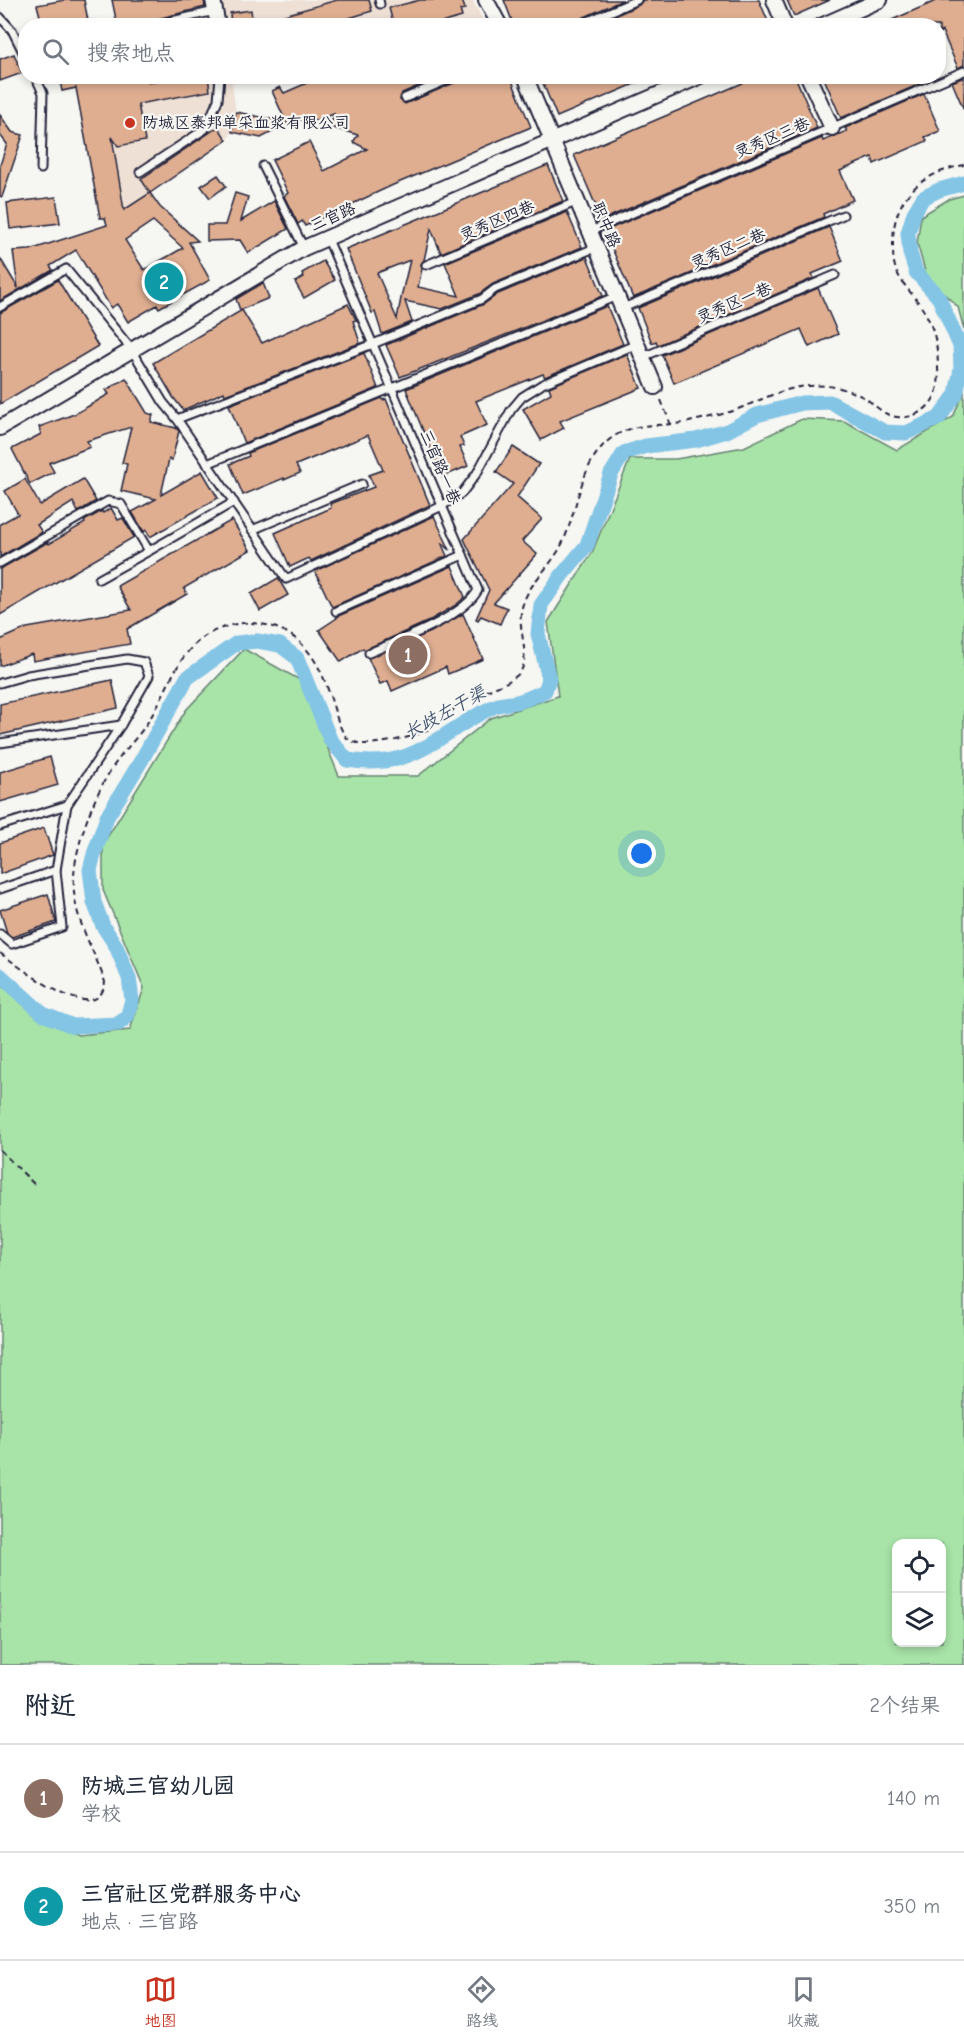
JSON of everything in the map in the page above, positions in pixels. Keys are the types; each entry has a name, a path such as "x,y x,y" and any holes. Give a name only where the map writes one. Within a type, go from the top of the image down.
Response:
{"street":[{"path":"486,0 496,18"},
{"path":"774,0 782,18"},
{"path":"839,18 880,0"},
{"name":"职中路","path":"528,84 656,387"},
{"name":"三官路","path":"0,429 304,248 682,84"},
{"path":"812,84 831,128"}],"lane":[{"path":"595,18 637,0"},
{"path":"176,18 214,6"},
{"path":"0,17 12,30 18,42"},
{"name":"灵秀区三巷","path":"946,79 964,71"},
{"path":"39,84 43,93 41,169"},
{"path":"140,172 205,129 218,99 219,84"},
{"path":"405,98 438,84"},
{"name":"灵秀区三巷","path":"591,231 934,84"},
{"path":"263,166 304,248"},
{"name":"灵秀区四巷","path":"426,265 578,201"},
{"name":"灵秀区二巷","path":"207,464 517,337 620,302 843,215"},
{"name":"三官路一巷","path":"327,237 478,590 473,600 436,624 369,654"},
{"path":"177,419 373,344 482,299 495,289 597,247"},
{"path":"0,307 66,269 132,350 163,402 177,419 285,579 442,506 462,493 477,474 511,410 522,397 543,384 637,344"},
{"name":"灵秀区一巷","path":"643,357 836,275"},
{"path":"252,530 362,484"},
{"path":"0,563 108,501 121,504 149,551"},
{"path":"99,579 234,502"},
{"path":"336,611 463,555"},
{"path":"0,683 28,675 127,659 144,662 149,676 121,725 67,805 56,870 62,927 12,944 0,934"},
{"path":"0,743 121,725"},
{"path":"0,826 67,805"},
{"path":"0,889 56,870"}],"path":[{"path":"656,387 671,425"},
{"path":"0,1150 37,1187"}],"shaded area":[{"path":"221,0 472,0 482,18 223,18"},
{"path":"232,84 236,112 232,132 227,140 150,192 164,213 128,238 113,217 95,183 75,85"}],"green space":[{"path":"964,195 964,330 958,307 927,278 917,243 921,216 949,199"},
{"path":"964,391 964,1665 0,1665 0,985 17,996 40,1018 78,1035 130,1030 144,988 103,890 103,844 186,710 244,649 300,680 339,776 418,776 491,718 558,696 548,622 592,553 630,459 676,459 744,447 802,419 844,421 897,450 953,417"}],"building":[{"path":"65,0 84,0 87,18 37,18 40,16 37,5"},
{"path":"112,0 204,0 205,7 161,18 116,18"},
{"path":"337,0 369,0 372,11 349,18 274,18"},
{"path":"420,0 462,0 465,9 460,10 462,17 458,18 392,18 389,8"},
{"path":"504,0 623,0 582,18 511,18"},
{"path":"643,0 759,0 767,18 610,18 639,5"},
{"path":"787,0 830,0 794,16"},
{"path":"938,0 964,0 964,65 958,68 946,40 946,18 896,18"},
{"path":"251,10 252,18 230,18 230,13"},
{"path":"14,54 18,64 18,74 0,81 0,59"},
{"path":"964,77 964,110 952,82"},
{"path":"61,84 209,84 210,91 138,104 145,141 118,146 112,137 124,210 150,193 160,207 198,241 189,242 210,280 159,308 157,305 128,322 117,304 111,308 76,250 50,266 53,270 0,301 0,258 18,288 13,251 30,250 107,225 105,218 100,218 76,88 62,91","holes":["153,221 183,248 144,270 125,240"]},
{"path":"305,84 423,84 402,93 400,100 405,104 452,84 513,84 531,127 393,185 305,226 302,221 298,224 284,196 288,193 272,160 309,142 324,171 367,149 353,142 358,135 330,127 334,114 310,122 297,119 261,138 232,132 236,112 286,122 272,91 280,87 284,93"},
{"path":"543,84 635,84 557,117"},
{"path":"740,84 798,84 817,128 602,220 574,155"},
{"path":"826,84 920,84 841,118"},
{"path":"924,94 940,131 925,137 927,141 874,164 872,157 840,171 853,200 823,214 824,217 633,298 606,234 607,230 822,138 823,141 847,131 845,128"},
{"path":"0,115 12,132 23,135 2,197 0,196 0,165 7,144 0,135"},
{"path":"218,127 227,140 150,193 141,179"},
{"path":"548,165 563,201 441,253 431,229 421,264 418,287 459,296 445,263 567,212 582,247 493,284 479,294 442,309 405,301 412,322 382,334 375,312 372,313 346,249","holes":["410,260 397,319 377,273"]},
{"path":"218,175 226,186 210,198 201,186"},
{"path":"235,193 248,197 241,221 274,201 288,229 248,253 240,240 207,241 207,225 225,225"},
{"path":"56,197 60,223 10,229 7,203"},
{"path":"829,227 843,261 812,274 814,278 658,345 656,341 652,343 638,308"},
{"path":"587,257 603,296 400,377 386,345 484,304 498,294"},
{"path":"323,261 335,280 304,298 295,282 304,277 302,273"},
{"path":"58,280 98,346 0,404 0,313"},
{"path":"263,283 269,298 240,310 236,299"},
{"path":"818,288 838,334 809,347 801,329 674,383 662,355"},
{"path":"348,304 356,320 353,321 360,343 225,395 224,392 183,410 153,363 242,310 262,343"},
{"path":"607,306 623,344 545,377 543,374 476,401 487,425 460,437 464,446 460,447 468,466 442,477 406,389"},
{"path":"364,353 378,388 244,443 229,405"},
{"path":"627,354 641,388 560,421 564,428 541,440 523,409 551,393 549,387"},
{"path":"126,378 147,413 153,415 151,422 176,428 179,431 172,460 169,459 161,495 202,471 218,498 150,537 146,530 144,532 132,512 156,499 121,491 127,464 122,463 131,427 87,441 90,447 49,463 54,472 30,484 12,449 41,434 39,427 77,413 109,394 106,390"},
{"path":"382,398 386,399 430,505 311,561 309,558 290,567 275,533 331,508 330,504 374,487 369,475 383,470 368,435 296,465 300,473 243,495 230,464 249,456 248,453"},
{"path":"513,447 539,464 517,497 542,519 522,541 537,554 494,603 507,608 500,624 481,616 478,620 476,619 489,590 464,539 513,484 496,472"},
{"path":"25,479 40,505 83,479 96,501 78,512 73,502 37,525 42,532 0,557 0,524 18,514 5,491"},
{"path":"111,508 118,520 123,518 134,537 0,615 0,569"},
{"path":"434,516 450,550 441,542 447,556 332,607 315,571"},
{"path":"232,520 250,550 184,588 187,594 127,629 130,644 33,661 32,654 0,666 0,640 27,628 131,610 117,586"},
{"path":"452,566 465,597 427,622 364,650 363,648 341,662 319,630 336,617"},
{"path":"278,578 288,595 260,611 251,594"},
{"path":"463,614 483,659 448,674 446,667 392,691 388,681 380,684 368,658 431,632"},
{"path":"112,680 118,708 0,735 0,704"},
{"path":"50,757 58,785 0,802 0,772"},
{"path":"44,828 53,855 0,874 0,843"},
{"path":"48,894 56,922 12,937 7,933 0,910"}],"waterway":[{"name":"长歧左干渠","path":"0,975 43,1014 73,1026 118,1024 127,1017 132,1000 129,978 116,946 103,926 94,902 90,870 94,854 107,817 187,678 237,643 257,641 280,645 297,658 330,739 347,760 371,762 409,755 493,707 523,700 545,691 549,679 538,634 541,605 587,545 611,474 624,453 646,446 696,440 727,431 757,415 802,403 830,402 885,432 906,433 939,418 956,394 961,369 960,346 939,298 916,272 910,253 908,233 914,213 923,198 939,190 964,183"}],"place":[{"name":"防城区泰邦单采血浆有限公司","path":"130,123"},
{"name":"三官社区党群服务中心","path":"164,282"},
{"name":"防城三官幼儿园","path":"408,655"}]}
